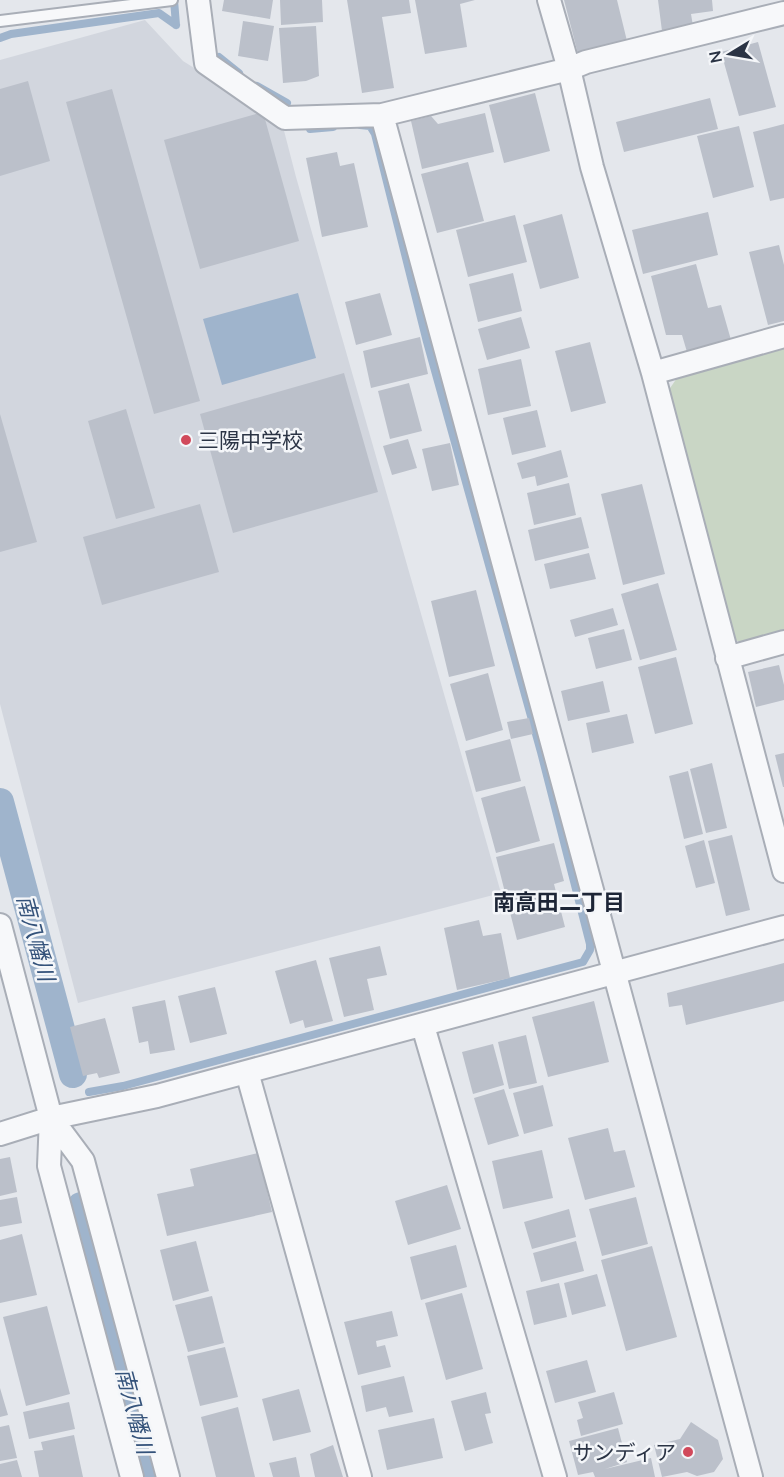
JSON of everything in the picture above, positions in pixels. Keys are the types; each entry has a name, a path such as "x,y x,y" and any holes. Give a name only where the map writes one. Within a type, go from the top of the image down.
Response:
{"street":[{"path":"198,0 206,63 285,118 382,115 784,13"},
{"path":"549,0 569,69 592,167 653,373 784,871"},
{"path":"382,115 751,1477"},
{"path":"653,373 784,336"},
{"path":"727,658 784,642"},
{"path":"0,925 51,1119 49,1166 132,1477"},
{"path":"0,1134 51,1119 158,1096 784,927"},
{"path":"423,1026 555,1477"},
{"path":"247,1072 360,1477"},
{"path":"51,1119 83,1161 168,1477"}],"lane":[{"path":"0,21 172,0"}],"shaded area":[{"name":"三陽中学校","path":"145,20 183,61 282,123 501,893 78,1003 0,704 0,60"}],"green space":[{"path":"784,349 784,635 747,644 732,639 666,394 677,378"}],"water":[{"path":"298,293 316,358 222,385 203,319"}],"building":[{"path":"224,0 273,0 270,19 222,11"},
{"path":"280,0 322,0 323,22 281,25"},
{"path":"347,0 409,0 411,13 382,17 394,88 362,93"},
{"path":"415,0 475,0 460,4 467,47 425,54"},
{"path":"564,0 617,0 627,41 578,54"},
{"path":"658,0 712,0 713,11 691,14 693,26 662,31"},
{"path":"243,21 274,26 268,61 238,56"},
{"path":"316,26 319,76 306,81 283,83 279,28"},
{"path":"758,42 776,107 739,116 721,52"},
{"path":"28,81 50,161 0,176 0,89"},
{"path":"112,89 200,401 154,414 66,102"},
{"path":"535,93 550,151 504,163 489,105"},
{"path":"710,98 718,129 624,152 616,122"},
{"path":"263,112 299,241 200,269 164,140"},
{"path":"485,113 494,152 422,169 411,121 431,116 438,124"},
{"path":"784,124 784,198 770,201 753,132"},
{"path":"739,126 754,187 713,198 697,136"},
{"path":"337,152 340,166 354,163 368,227 322,237 306,158"},
{"path":"468,162 484,221 437,233 421,174"},
{"path":"708,212 718,255 643,274 632,230"},
{"path":"562,214 579,278 540,289 523,225"},
{"path":"515,215 527,262 468,277 456,230"},
{"path":"779,245 784,265 784,321 768,325 749,252"},
{"path":"696,264 708,308 721,305 731,340 687,352 682,335 666,335 651,276"},
{"path":"513,273 522,311 478,322 469,284"},
{"path":"380,293 392,335 356,345 345,302"},
{"path":"521,317 530,348 487,360 478,329"},
{"path":"420,337 428,374 371,388 363,351"},
{"path":"590,342 606,403 571,412 555,351"},
{"path":"521,359 531,406 488,415 478,369"},
{"path":"344,373 378,492 233,533 200,414"},
{"path":"409,383 422,431 390,439 378,391"},
{"path":"126,409 155,508 116,519 88,421"},
{"path":"537,410 546,447 512,455 503,418"},
{"path":"0,414 37,542 0,552"},
{"path":"408,439 417,468 392,475 383,446"},
{"path":"450,443 459,485 432,491 422,449"},
{"path":"561,450 568,477 537,486 535,476 522,479 517,463"},
{"path":"569,483 576,515 534,525 527,493"},
{"path":"642,484 665,574 623,585 601,494"},
{"path":"200,504 219,572 102,605 83,537"},
{"path":"581,517 589,548 535,561 528,530"},
{"path":"589,553 596,579 550,589 544,564"},
{"path":"658,583 677,650 640,660 621,594"},
{"path":"476,590 495,666 449,677 431,601"},
{"path":"613,608 618,625 575,637 570,620"},
{"path":"624,629 632,660 596,669 588,638"},
{"path":"676,657 693,724 655,734 638,667"},
{"path":"779,665 784,685 784,700 756,707 748,672"},
{"path":"488,673 503,730 466,741 450,684"},
{"path":"603,681 610,712 568,721 561,691"},
{"path":"627,714 634,743 592,753 586,723"},
{"path":"529,718 533,734 511,739 507,722"},
{"path":"510,739 521,781 476,792 465,751"},
{"path":"784,753 784,787 783,787 775,755"},
{"path":"712,763 727,828 706,833 690,769"},
{"path":"688,771 703,834 684,839 669,776"},
{"path":"525,786 540,841 496,853 481,798"},
{"path":"732,835 750,910 726,916 708,841"},
{"path":"704,840 715,883 696,888 685,846"},
{"path":"554,843 564,881 554,884 565,927 517,940 496,857"},
{"path":"479,920 483,936 501,933 510,978 457,990 444,928"},
{"path":"380,946 387,975 367,979 374,1010 344,1017 329,958"},
{"path":"316,960 333,1021 305,1028 303,1020 290,1024 275,971"},
{"path":"784,963 784,1001 686,1025 682,1005 669,1007 667,993"},
{"path":"215,987 227,1034 190,1043 178,996"},
{"path":"165,1000 175,1050 150,1054 148,1041 139,1043 132,1007"},
{"path":"594,1001 609,1062 548,1077 532,1017"},
{"path":"105,1018 120,1073 99,1078 97,1073 83,1076 70,1027"},
{"path":"526,1035 537,1083 509,1089 498,1042"},
{"path":"493,1044 504,1085 473,1094 462,1052"},
{"path":"543,1085 553,1126 524,1134 513,1093"},
{"path":"504,1089 519,1136 488,1145 474,1098"},
{"path":"608,1128 614,1152 625,1150 635,1187 585,1200 568,1138"},
{"path":"542,1150 553,1198 503,1209 492,1161"},
{"path":"258,1153 272,1212 167,1236 157,1194 194,1186 190,1169"},
{"path":"10,1157 17,1192 0,1196 0,1159"},
{"path":"447,1185 461,1229 408,1245 395,1201"},
{"path":"17,1197 22,1223 0,1227 0,1200"},
{"path":"636,1197 648,1244 602,1256 589,1209"},
{"path":"569,1209 576,1237 532,1249 524,1222"},
{"path":"22,1234 37,1295 0,1303 0,1240"},
{"path":"196,1241 209,1291 173,1301 160,1250"},
{"path":"576,1241 584,1271 541,1282 533,1253"},
{"path":"456,1245 467,1287 421,1300 410,1257"},
{"path":"652,1246 677,1337 626,1351 601,1260"},
{"path":"597,1274 606,1306 572,1315 564,1283"},
{"path":"559,1283 567,1317 534,1325 526,1291"},
{"path":"462,1293 483,1369 446,1380 425,1303"},
{"path":"212,1296 224,1343 188,1352 175,1305"},
{"path":"47,1306 70,1394 26,1406 3,1317"},
{"path":"392,1311 398,1336 376,1341 377,1347 385,1345 391,1367 358,1375 344,1322"},
{"path":"225,1347 238,1397 200,1406 187,1356"},
{"path":"587,1360 596,1392 555,1403 546,1371"},
{"path":"404,1376 413,1412 389,1417 386,1407 366,1412 361,1386"},
{"path":"0,1388 8,1415 0,1417"},
{"path":"299,1389 311,1432 273,1441 262,1399"},
{"path":"486,1392 491,1413 485,1414 493,1443 465,1451 451,1401"},
{"path":"614,1392 623,1424 581,1436 577,1420 583,1418 578,1402"},
{"path":"69,1402 75,1429 29,1439 23,1412"},
{"path":"238,1407 255,1477 216,1477 201,1417"},
{"path":"434,1418 443,1458 387,1470 378,1430"},
{"name":"サンディア","path":"691,1422 718,1440 723,1459 714,1472 697,1476 687,1472 662,1477 654,1445 680,1439"},
{"path":"9,1425 17,1458 0,1461 0,1427"},
{"path":"618,1428 627,1462 605,1469 651,1458 655,1477 595,1477 593,1472 578,1475 569,1441"},
{"path":"74,1435 83,1477 39,1477 34,1451 43,1450 41,1442"},
{"path":"333,1445 343,1477 315,1477 310,1454"},
{"path":"296,1457 300,1477 273,1477 269,1463"},
{"path":"17,1460 22,1477 0,1477 0,1464"}],"waterway":[{"path":"174,0 176,25"},
{"path":"0,38 11,34 159,13 176,25"},
{"path":"219,57 239,73"},
{"path":"257,86 287,103"},
{"path":"89,1092 123,1086 583,962 590,950 541,752 427,342 375,134 370,126 360,125"},
{"path":"310,129 333,127"},
{"name":"南八幡川","path":"0,802 73,1074"},
{"name":"南八幡川","path":"81,1206 153,1477"}],"place":[{"name":"三陽中学校","path":"186,440"},
{"name":"サンディア","path":"688,1452"}],"district":[{"name":"南高田二丁目","path":"559,902"}]}
